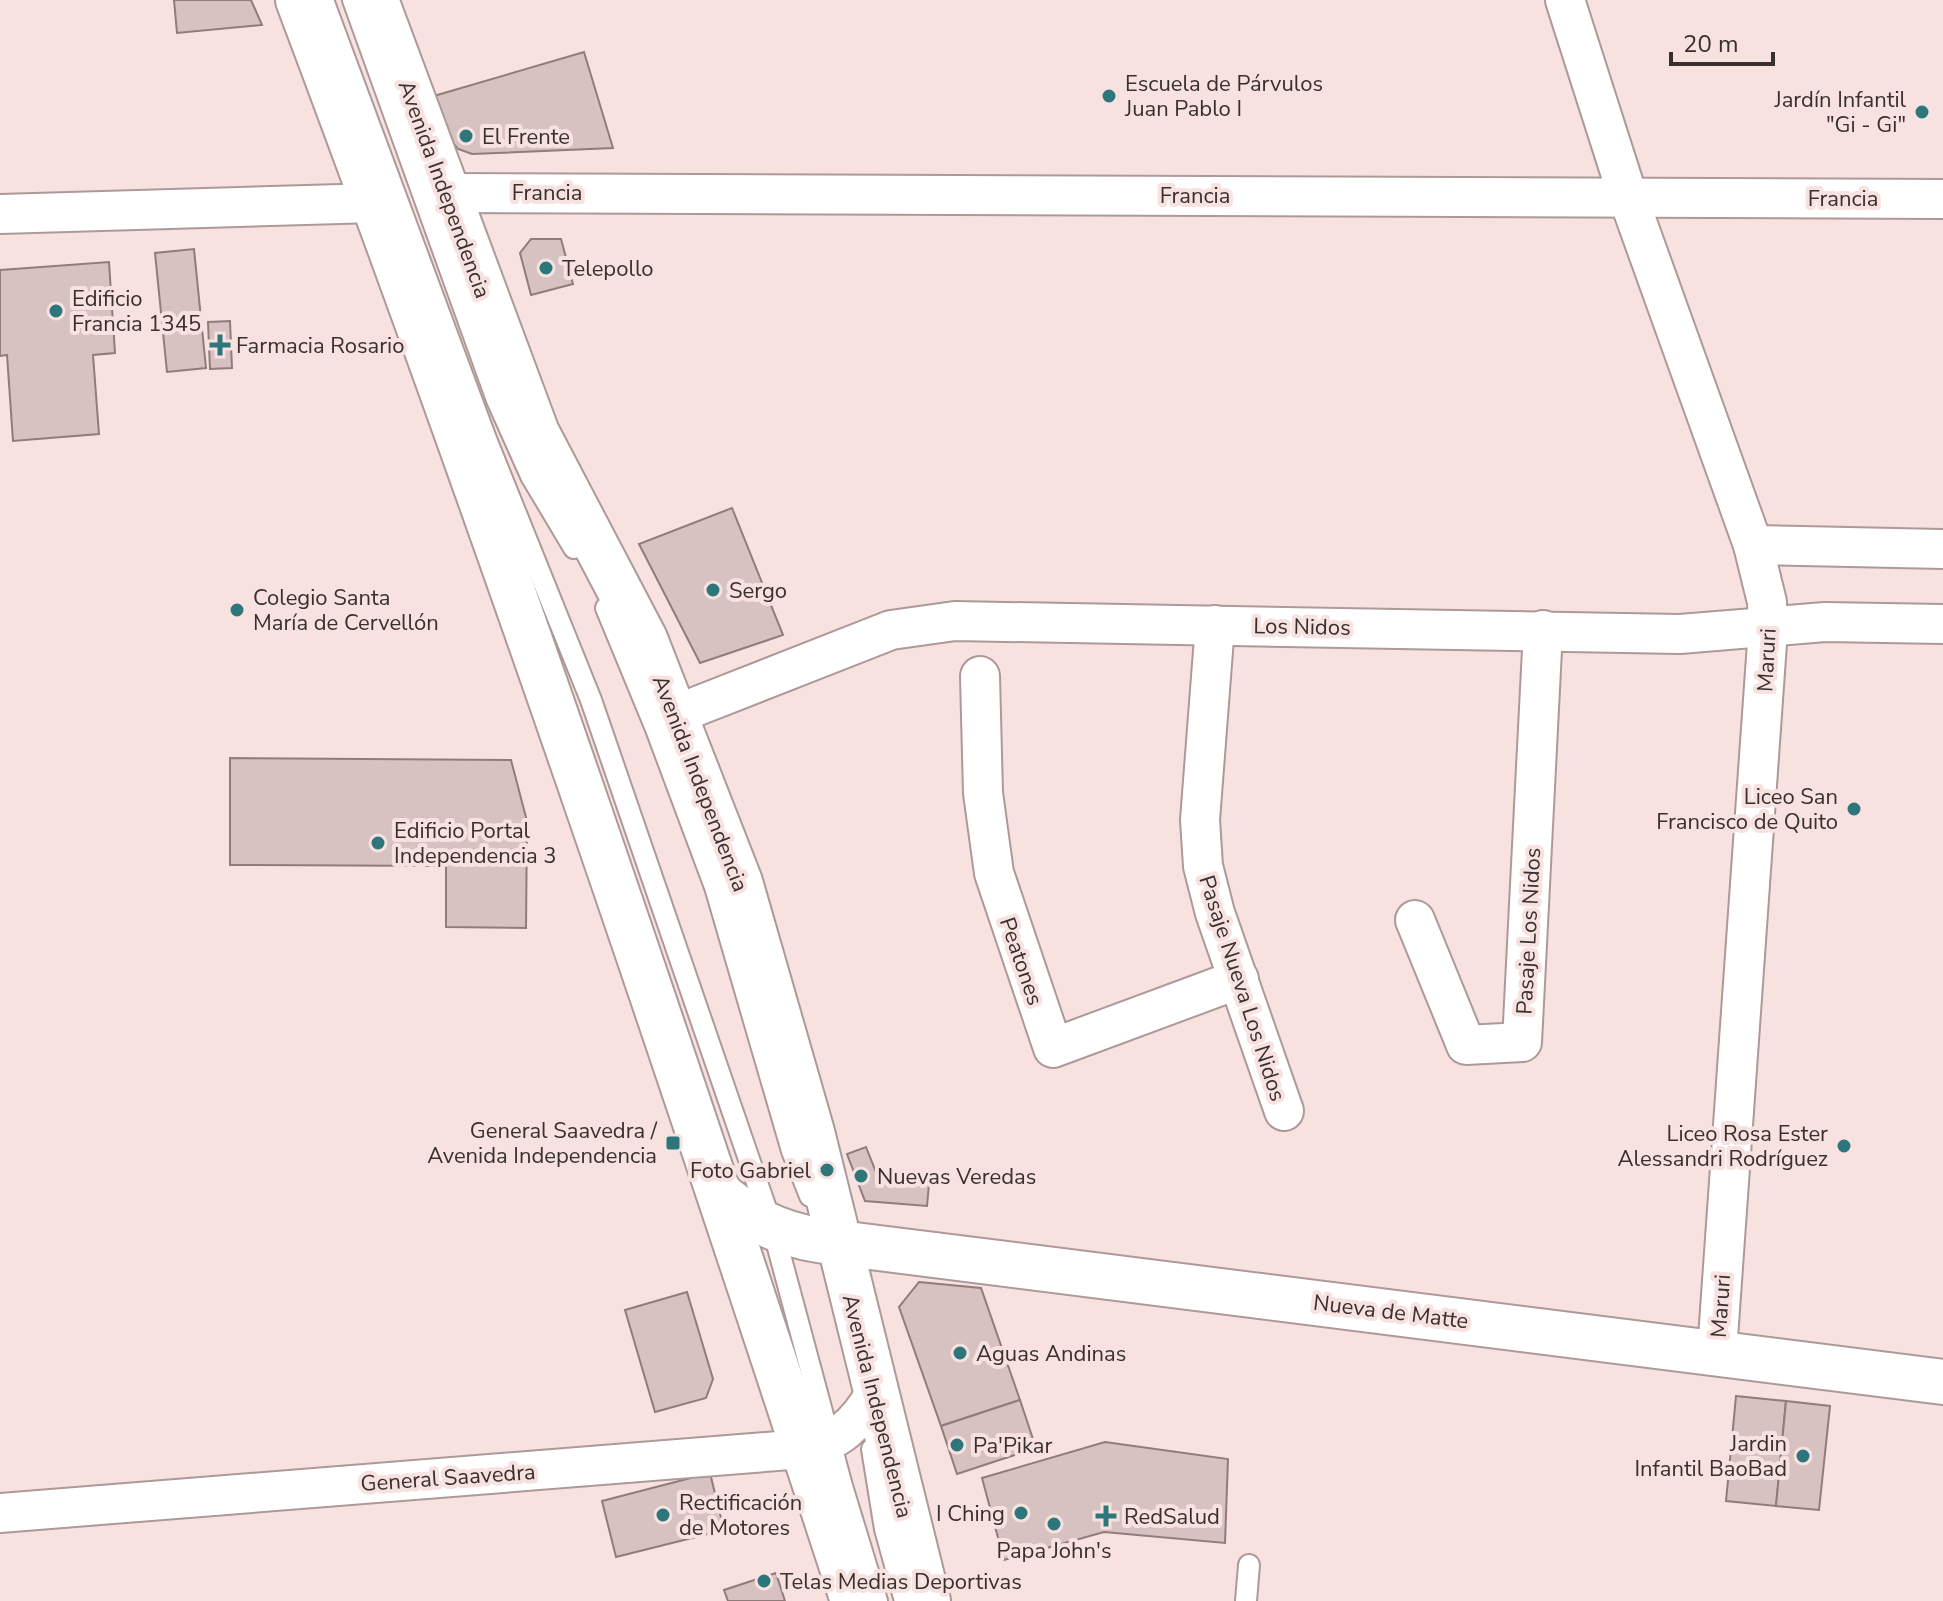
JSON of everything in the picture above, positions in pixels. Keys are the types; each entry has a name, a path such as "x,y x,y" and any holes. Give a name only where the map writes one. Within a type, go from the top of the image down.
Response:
{"main road":[{"path":"298,0 375,203 567,745 719,1193 816,1446 853,1601"},
{"name":"Avenida Independencia","path":"376,0 537,433 645,639 725,839 765,962 928,1601"},
{"name":"Nueva de Matte","path":"719,1193 743,1214 773,1229 839,1243 1943,1382"}],"street":[{"name":"Maruri","path":"1565,0 1628,197 1753,545 1767,602 1768,629 1717,1352"},
{"name":"Francia","path":"446,193 1943,199"},
{"path":"0,214 375,203"},
{"path":"1753,545 1943,549"},
{"name":"Los Nidos","path":"677,714 891,630 979,619 1693,634 1825,622 1943,624"},
{"name":"Pasaje Nueva Los Nidos","path":"1215,625 1201,846 1207,888 1284,1111"},
{"name":"Pasaje Los Nidos","path":"1415,920 1466,1045 1522,1042 1543,630"},
{"name":"Peatones","path":"980,676 983,793 994,873 1053,1048 1239,979"},
{"path":"816,1446 858,1420 874,1395"},
{"name":"General Saavedra","path":"0,1513 816,1446"}],"lane":[{"path":"323,0 515,514 586,687 773,1229 801,1325 816,1446 877,1601"},
{"path":"353,0 507,426 531,476 606,608 656,729 715,887 804,1186 839,1243"},
{"path":"515,514 567,745"},
{"path":"874,1395 874,1477 905,1601"},
{"path":"1246,1601 1249,1565"}],"building":[{"path":"174,0 251,0 262,25 177,33"},
{"path":"584,52 613,148 472,154 458,149 450,139 434,96"},
{"name":"Telepollo","path":"531,239 561,239 573,284 531,295 520,253"},
{"path":"194,249 206,368 167,372 155,253"},
{"name":"Edificio Francia 1345","path":"109,262 115,353 93,355 99,434 13,441 7,355 0,356 0,270"},
{"name":"Farmacia Rosario","path":"230,321 232,368 210,369 208,322"},
{"name":"Sergo","path":"732,508 783,635 700,663 639,544"},
{"name":"Edificio Portal Independencia 3","path":"230,758 511,760 527,821 526,928 446,927 446,866 230,865"},
{"path":"866,1147 876,1172 887,1180 929,1184 927,1206 865,1201 847,1154"},
{"name":"Aguas Andinas","path":"919,1282 981,1288 1020,1400 941,1426 899,1307"},
{"path":"687,1292 713,1379 706,1398 655,1412 625,1310"},
{"path":"1736,1396 1786,1401 1776,1506 1726,1501"},
{"path":"1020,1400 1036,1448 957,1474 941,1426"},
{"name":"Jardin Infantil BaoBad","path":"1786,1401 1830,1406 1819,1510 1776,1506"},
{"path":"1105,1442 1228,1459 1225,1543 1104,1532 1004,1560 982,1478"},
{"name":"Rectificación de Motores","path":"710,1473 724,1530 616,1557 602,1501"},
{"name":"Telas Medias Deportivas","path":"776,1573 785,1601 728,1601 724,1590"}],"place":[{"name":"Escuela de Párvulos Juan Pablo I","path":"1109,96"},
{"name":"Jardín Infantil \"Gi - Gi\"","path":"1922,112"},
{"name":"El Frente","path":"466,136"},
{"name":"Telepollo","path":"546,268"},
{"name":"Edificio Francia 1345","path":"56,311"},
{"name":"Farmacia Rosario","path":"220,345"},
{"name":"Sergo","path":"713,590"},
{"name":"Colegio Santa María de Cervellón","path":"237,610"},
{"name":"Liceo San Francisco de Quito","path":"1854,809"},
{"name":"Edificio Portal Independencia 3","path":"378,843"},
{"name":"General Saavedra / Avenida Independencia","path":"673,1143"},
{"name":"Liceo Rosa Ester Alessandri Rodríguez","path":"1844,1146"},
{"name":"Foto Gabriel","path":"827,1170"},
{"name":"Nuevas Veredas","path":"861,1176"},
{"name":"Aguas Andinas","path":"960,1353"},
{"name":"Pa'Pikar","path":"957,1445"},
{"name":"Jardin Infantil BaoBad","path":"1803,1456"},
{"name":"I Ching","path":"1021,1513"},
{"name":"Rectificación de Motores","path":"663,1515"},
{"name":"RedSalud","path":"1106,1516"},
{"name":"Papa John's","path":"1054,1524"},
{"name":"Telas Medias Deportivas","path":"764,1581"}]}
